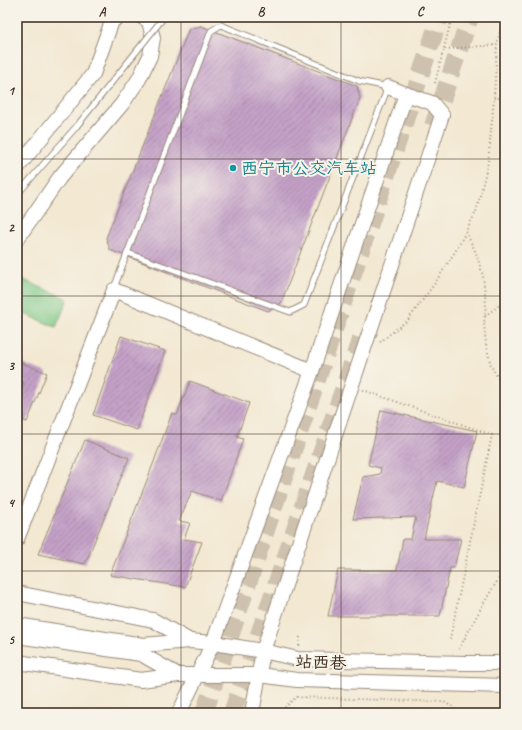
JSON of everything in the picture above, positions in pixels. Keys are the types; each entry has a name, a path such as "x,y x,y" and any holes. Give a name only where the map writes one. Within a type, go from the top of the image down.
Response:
{"street":[{"path":"17,239 60,177 122,104 139,79 150,56 153,38 149,21 142,17"},
{"path":"17,168 93,74 114,18"},
{"path":"252,713 263,651 442,115 432,103 388,87"},
{"path":"179,713 213,643 312,371 406,94"},
{"path":"17,539 114,290 312,371"},
{"name":"站西巷","path":"17,593 153,620 190,640"},
{"name":"站西巷","path":"17,625 142,649 178,675"},
{"name":"站西巷","path":"17,636 142,649 190,640 263,651 298,659 505,663"},
{"name":"站西巷","path":"17,662 141,680 178,675 259,675 297,680 505,686"}],"lane":[{"path":"17,197 21,190 76,127 164,17"},
{"path":"114,290 210,31 221,25 359,81 388,87 304,304 290,312 128,253"}],"path":[{"path":"436,83 452,17"},
{"path":"380,342 408,320 435,283 458,247 476,212 488,163 497,45 503,17"},
{"path":"445,49 497,45"},
{"path":"494,99 505,96"},
{"path":"466,232 476,253 483,276 486,304 484,324 486,344 491,366 505,390"},
{"path":"485,316 505,301"},
{"path":"351,386 492,435 450,638"},
{"path":"459,649 482,606 505,568"},
{"path":"279,713 296,697 444,702 454,708 457,713"}],"green space":[{"path":"19,278 68,299 56,327 17,311 17,282"}],"building":[{"name":"西宁市公交汽车站","path":"201,26 357,86 360,98 281,303 268,311 110,250 106,238 189,29"},
{"path":"121,336 165,351 137,430 93,415"},
{"path":"17,361 47,373 27,422 17,418 17,399 24,382 17,380"},
{"path":"190,381 249,403 237,437 243,439 221,501 192,491 179,521 190,523 184,539 202,542 185,587 110,575 172,413 177,415"},
{"path":"381,410 477,431 464,487 437,481 424,539 461,539 454,568 450,568 440,616 328,616 338,570 397,570 403,539 411,539 416,517 353,519 363,477 380,474 381,468 368,465"},
{"path":"85,440 129,458 85,564 38,554"}],"tunnel":[{"path":"204,713 440,17"},
{"path":"433,126 470,17"},
{"path":"232,713 363,332"}],"place":[{"name":"西宁市公交汽车站","path":"233,168"}]}
